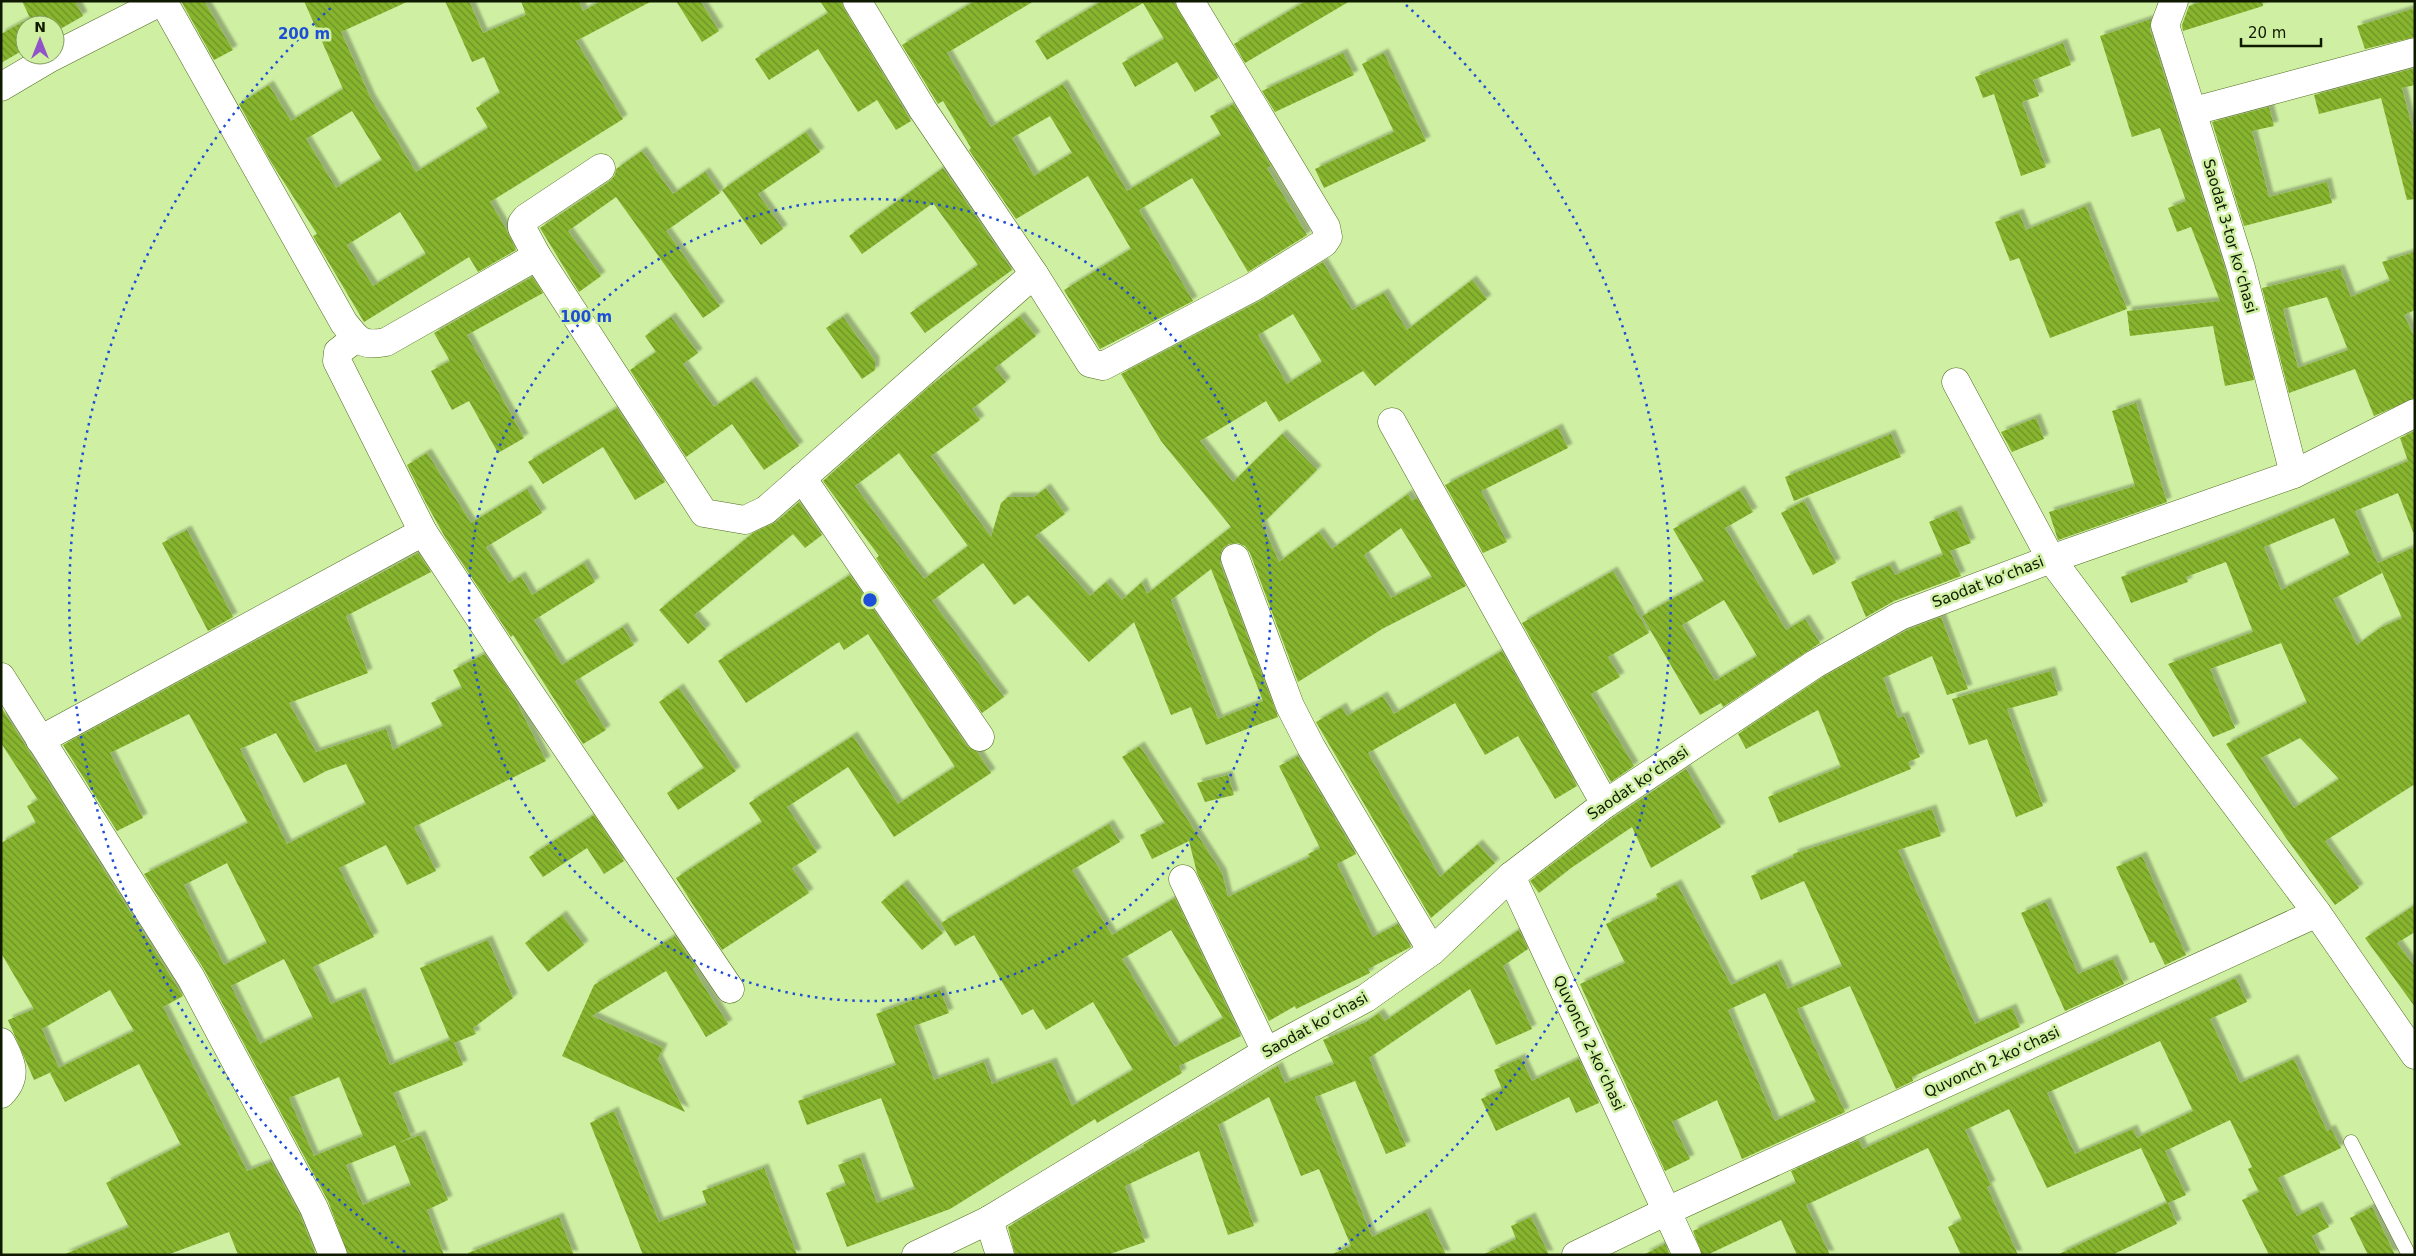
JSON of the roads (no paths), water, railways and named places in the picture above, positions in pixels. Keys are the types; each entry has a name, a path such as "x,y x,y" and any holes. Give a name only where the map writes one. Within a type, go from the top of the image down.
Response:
{"street":[{"path":"1,86 50,58 162,1 344,323 356,338 369,345 386,342 537,256"},
{"path":"857,1 923,110 1034,274 1090,363 1104,366 1253,287 1324,243 1328,237 1326,227 1190,1"},
{"name":"Saodat 3-tor koʻchasi","path":"2174,1 2165,25 2194,111 2241,268 2294,474"},
{"path":"2194,111 2415,52"},
{"path":"601,168 522,223 522,228 537,256 704,513 745,520 766,510 1034,274"},
{"path":"356,338 338,352 337,361 423,532 730,989"},
{"path":"1956,382 2051,558 2317,914 2415,1055"},
{"name":"Saodat koʻchasi","path":"916,1255 989,1220 1266,1052 1366,998 1432,951 1511,876 1605,804 1815,664 1900,616 2051,558 2294,474 2415,413"},
{"path":"1392,422 1605,804"},
{"path":"802,478 980,737"},
{"path":"40,740 423,532"},
{"path":"1235,558 1290,706 1311,747 1432,951"},
{"path":"1,677 191,978 314,1208 333,1255"},
{"name":"Quvonch 2-koʻchasi","path":"1511,876 1687,1255"},
{"path":"1183,879 1266,1052"},
{"name":"Quvonch 2-koʻchasi","path":"1576,1255 1667,1211 2317,914"},
{"path":"1,1042 10,1060 12,1074 10,1086 1,1094"},
{"path":"989,1220 1000,1255"}],"lane":[{"path":"2350,1142 2409,1255"}]}
